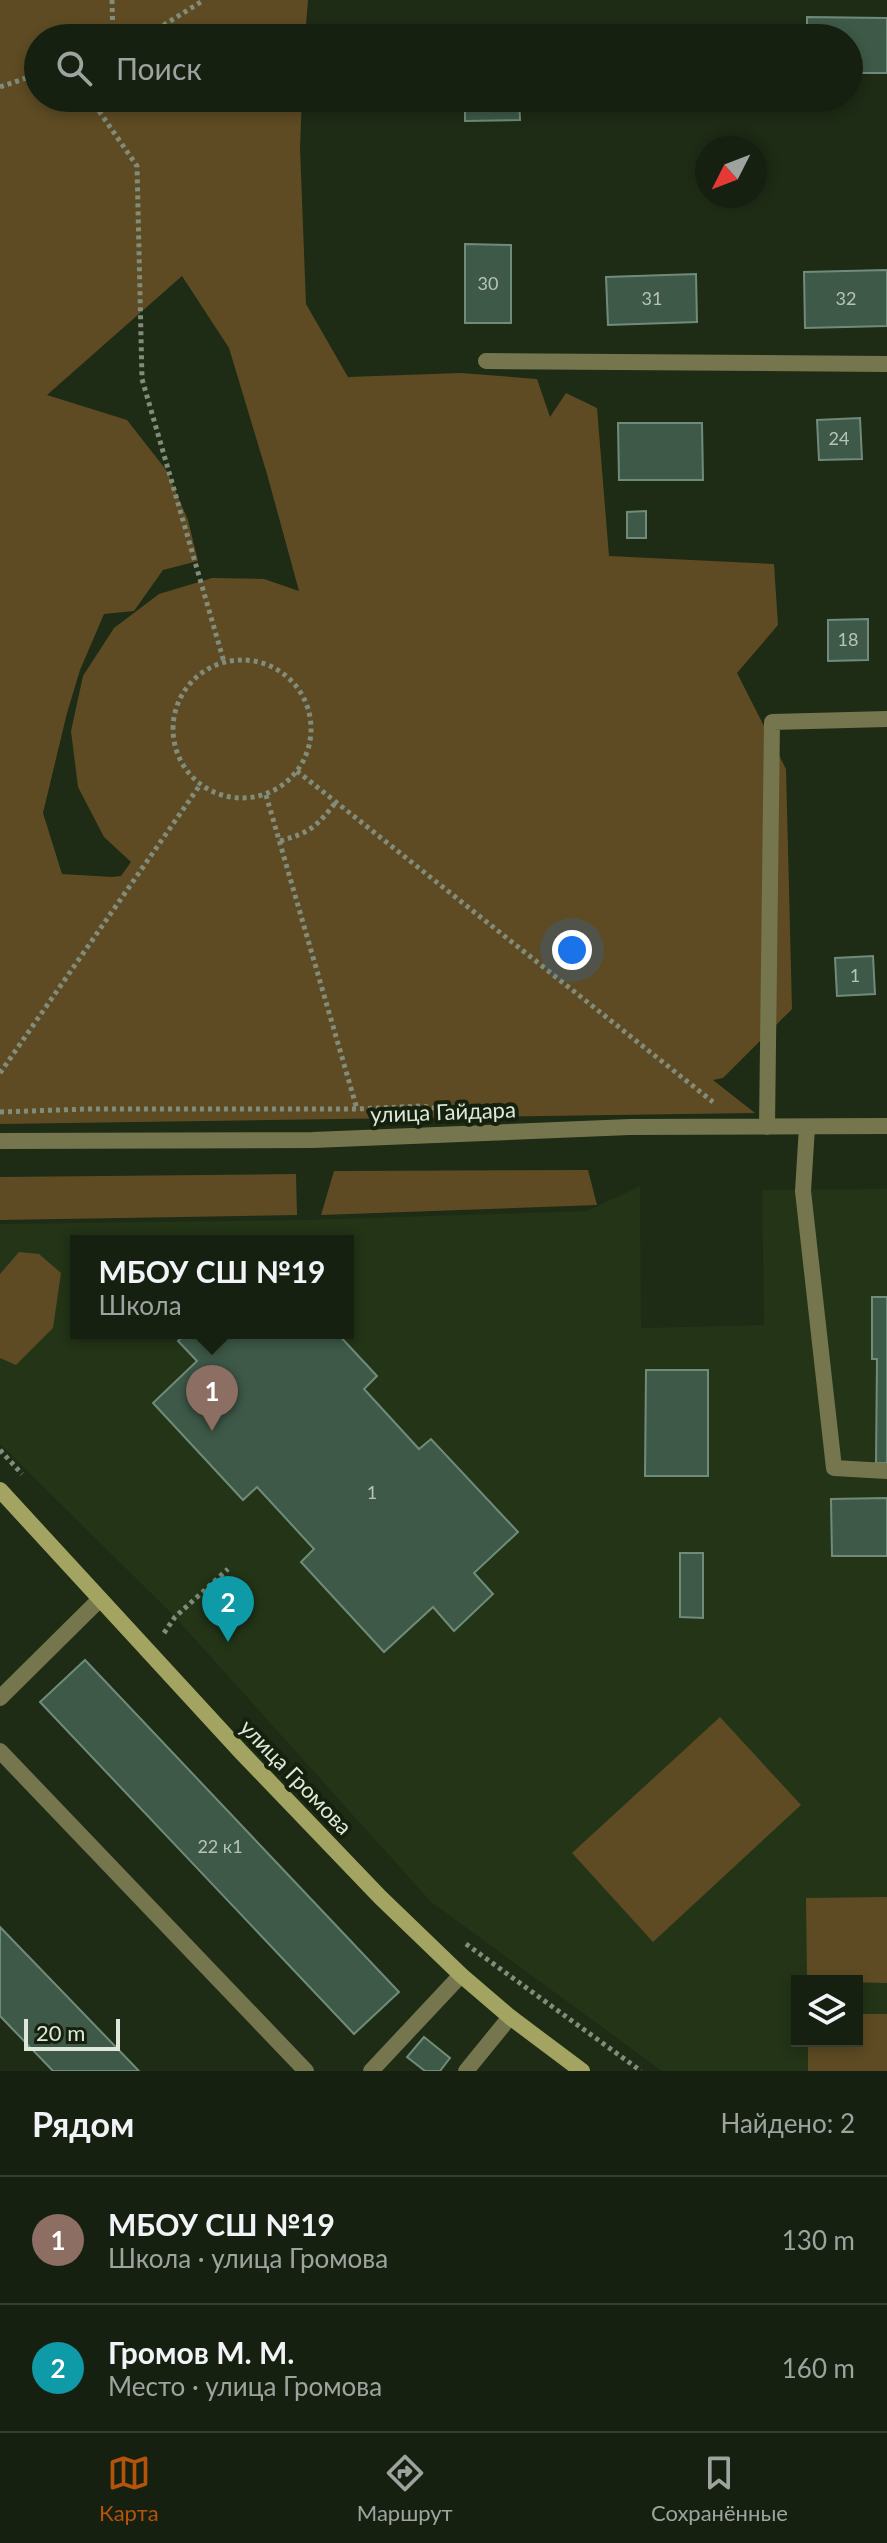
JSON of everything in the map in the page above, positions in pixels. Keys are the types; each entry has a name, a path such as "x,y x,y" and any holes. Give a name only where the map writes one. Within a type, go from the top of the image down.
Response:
{"street":[{"path":"486,361 887,364"},
{"path":"767,1127 772,722 887,719"},
{"name":"улица Гайдара","path":"0,1141 313,1140 630,1127 887,1126"},
{"path":"807,1127 803,1191 834,1468 887,1471"},
{"name":"улица Громова","path":"0,1490 241,1752 359,1875 461,1975 510,2017 582,2071"},
{"path":"0,1698 100,1599"},
{"path":"0,1751 306,2071"},
{"path":"371,2071 461,1975"},
{"path":"466,2071 510,2017"}],"path":[{"path":"112,0 113,24"},
{"path":"165,24 204,0"},
{"path":"0,87 24,79"},
{"path":"100,112 137,166 142,379 224,662"},
{"path":"253,660 275,667 293,681 306,700 312,722 310,745 302,766 286,783 266,795 244,799 221,796 200,785 184,769 175,748 172,724 178,702 190,682 208,668 224,662 253,660"},
{"path":"297,771 720,1107 704,1107"},
{"path":"0,1073 200,785"},
{"path":"266,795 365,1137"},
{"path":"280,841 303,834 318,824 336,802"},
{"path":"0,1112 422,1106 444,1110"},
{"path":"164,1633 175,1617 228,1569"},
{"path":"466,1943 641,2071"}],"shaded area":[{"path":"0,0 308,0 306,24 24,24 24,112 301,112 306,304 348,377 461,373 537,379 550,417 566,393 597,408 609,556 774,564 778,625 737,673 786,769 792,1009 723,1078 713,1080 755,1113 0,1124","holes":["182,276 229,348 299,591 264,579 212,578 159,594 114,628 83,676 71,731 78,787 104,837 131,862 121,876 62,874 43,813 80,670 104,614 134,611 163,570 198,561 188,520 167,471 127,420 47,395"]},
{"path":"588,1170 597,1205 321,1215 334,1171"},
{"path":"296,1174 297,1215 0,1220 0,1177"},
{"path":"640,1186 641,1328 764,1325 762,1190 887,1189 887,2071 662,2071 431,1902 175,1617 0,1444 0,1224 306,1220 587,1211"},
{"path":"19,1252 39,1254 61,1273 53,1328 16,1365 0,1358 0,1274"},
{"path":"720,1717 801,1805 653,1942 572,1853"},
{"path":"887,1897 887,1983 863,1982 863,1975 807,1975 806,1898"},
{"path":"863,2014 887,2014 887,2071 808,2071 808,2047 863,2047"}],"building":[{"path":"807,17 887,18 887,73 863,73 863,24 807,24"},
{"path":"465,112 520,112 520,120 465,121"},
{"path":"465,244 511,245 511,323 465,323"},
{"path":"887,270 887,326 805,328 804,272"},
{"path":"696,274 697,322 608,325 606,277"},
{"path":"860,418 862,459 819,460 817,420"},
{"path":"618,423 702,423 703,480 619,480"},
{"path":"646,511 646,538 627,538 627,512"},
{"path":"868,619 868,660 828,661 828,620"},
{"path":"873,956 875,994 837,996 835,958"},
{"path":"872,1297 887,1297 887,1463 876,1463 877,1359 872,1359"},
{"path":"343,1339 377,1376 364,1389 419,1449 431,1439 518,1532 474,1573 493,1594 454,1631 433,1607 384,1652 301,1562 314,1549 257,1487 243,1500 153,1403 197,1361 178,1341"},
{"path":"646,1370 708,1370 708,1476 645,1476"},
{"path":"887,1498 887,1556 832,1556 831,1499"},
{"path":"680,1553 703,1553 703,1618 680,1617"},
{"path":"85,1660 399,1992 354,2034 40,1702"},
{"path":"0,1927 139,2071 53,2071 0,2016"},
{"path":"424,2037 450,2058 440,2071 425,2071 407,2057"}],"place":[{"name":"МБОУ СШ №19","path":"212,1431"},
{"name":"Громов М. М.","path":"228,1642"}]}
